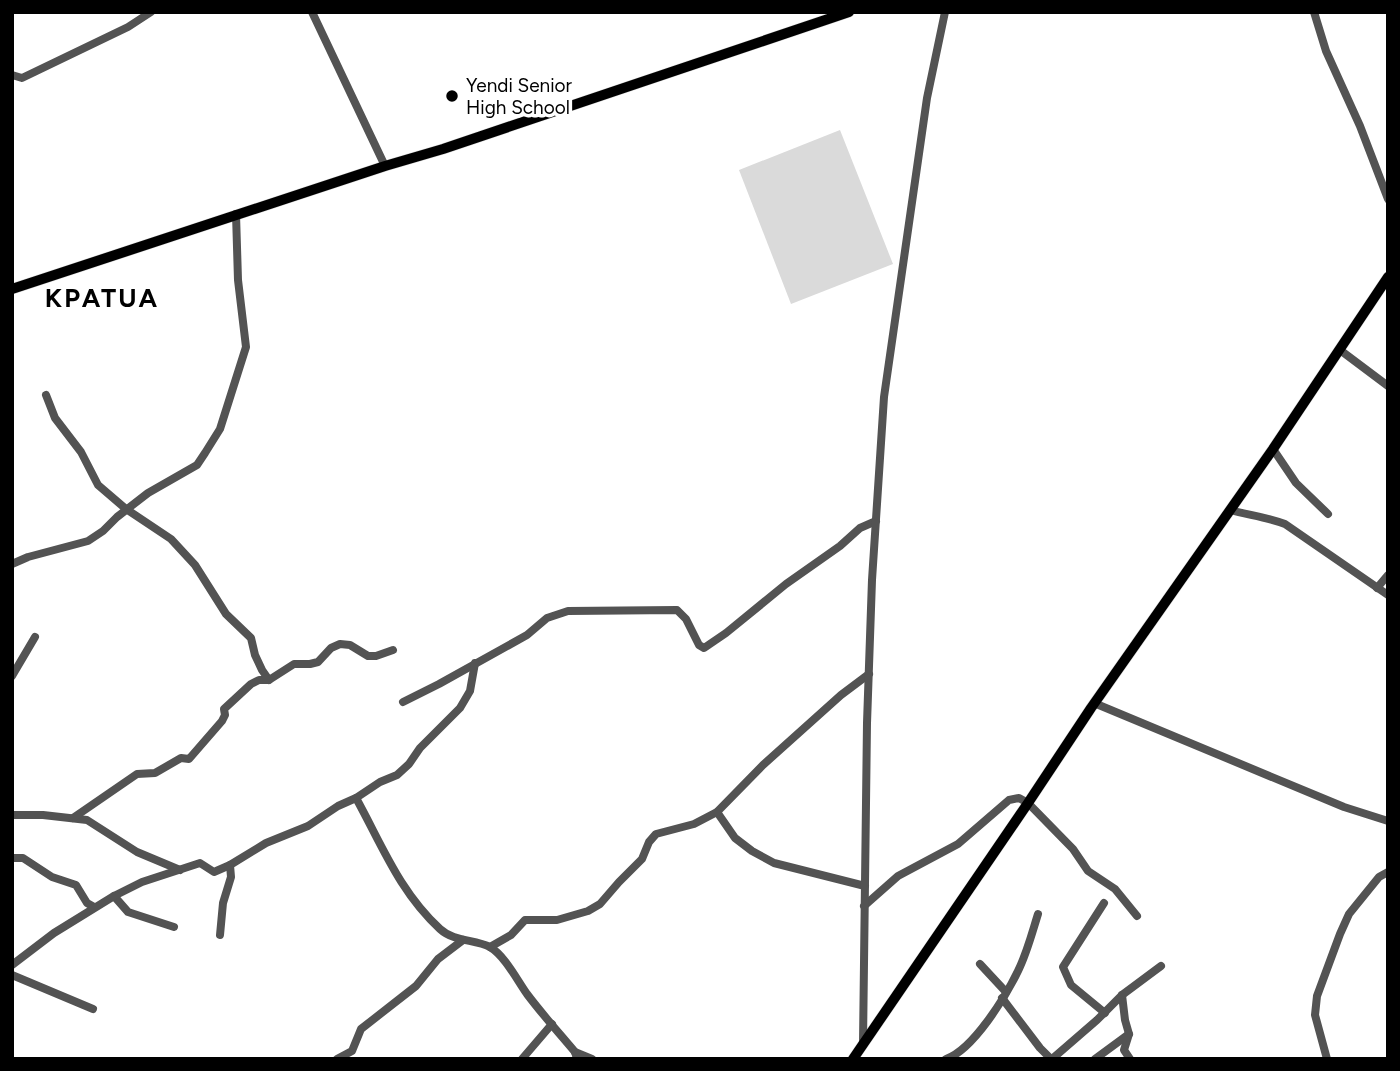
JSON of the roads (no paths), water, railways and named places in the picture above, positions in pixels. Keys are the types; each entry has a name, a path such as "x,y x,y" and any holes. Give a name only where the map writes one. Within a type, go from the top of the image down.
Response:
{"main road":[{"path":"12,289 236,214 443,149 849,12"},
{"path":"853,1059 1094,703 1273,449 1388,277"}],"street":[{"path":"12,75 22,78 128,27 151,12"},
{"path":"312,12 384,166"},
{"path":"863,1046 869,674 884,397 927,98 945,12"},
{"path":"1314,12 1326,51 1360,126 1388,199"},
{"path":"12,564 88,541 148,493 197,466 220,429 246,347 238,280 236,214"},
{"path":"1340,350 1388,386"},
{"path":"46,396 55,418 81,452 99,485 127,509 171,539 195,565 226,614 251,638 255,655 269,680"},
{"path":"1273,449 1296,483 1328,514"},
{"path":"1230,510 1285,524 1388,595"},
{"path":"403,702 527,635 547,618 568,611 677,610 687,619 699,645 704,648 786,584 841,546 860,528 876,521"},
{"path":"1377,588 1388,575"},
{"path":"12,676 35,637"},
{"path":"73,818 137,774 155,773 181,758 189,759 222,721 224,709 229,703 258,680 269,680 293,664 318,662 331,648 340,644 350,645 368,656 393,650"},
{"path":"14,959 94,907 142,882 200,863 214,872 266,843 308,826 338,806 397,775 460,708 470,691 475,663"},
{"path":"490,947 511,935 525,920 557,920 588,911 600,904 642,859 649,842 656,834 694,824 717,812 763,765 841,695 869,674"},
{"path":"1094,703 1344,807 1388,821"},
{"path":"356,798 402,886 441,930 463,940 490,947 508,965 576,1056 592,1059"},
{"path":"864,906 898,876 958,844 1009,800 1019,798 1028,803 1073,849 1088,871 1115,889 1138,916"},
{"path":"717,812 735,838 774,863 865,886"},
{"path":"12,816 43,815 88,820 136,852 180,870"},
{"path":"12,858 23,858 52,877 76,885 87,903 94,907"},
{"path":"220,935 223,903 231,877 230,865"},
{"path":"1327,1059 1315,1015 1317,996 1349,914 1379,877 1388,872"},
{"path":"114,896 128,912 174,927"},
{"path":"1104,903 1063,967 1071,985 1105,1013"},
{"path":"946,1059 975,1037 1004,995 1018,970 1038,914"},
{"path":"337,1059 352,1051 362,1029 416,986 438,959 463,940"},
{"path":"980,964 1040,1048 1051,1059 1122,995 1161,966"},
{"path":"12,975 93,1009"},
{"path":"1122,995 1129,1034 1124,1050 1130,1059"},
{"path":"522,1059 552,1024"},
{"path":"1095,1059 1129,1034"}],"place":[{"name":"Yendi Senior High School","path":"452,96"}],"district":[{"name":"KPATUA","path":"102,298"}]}
